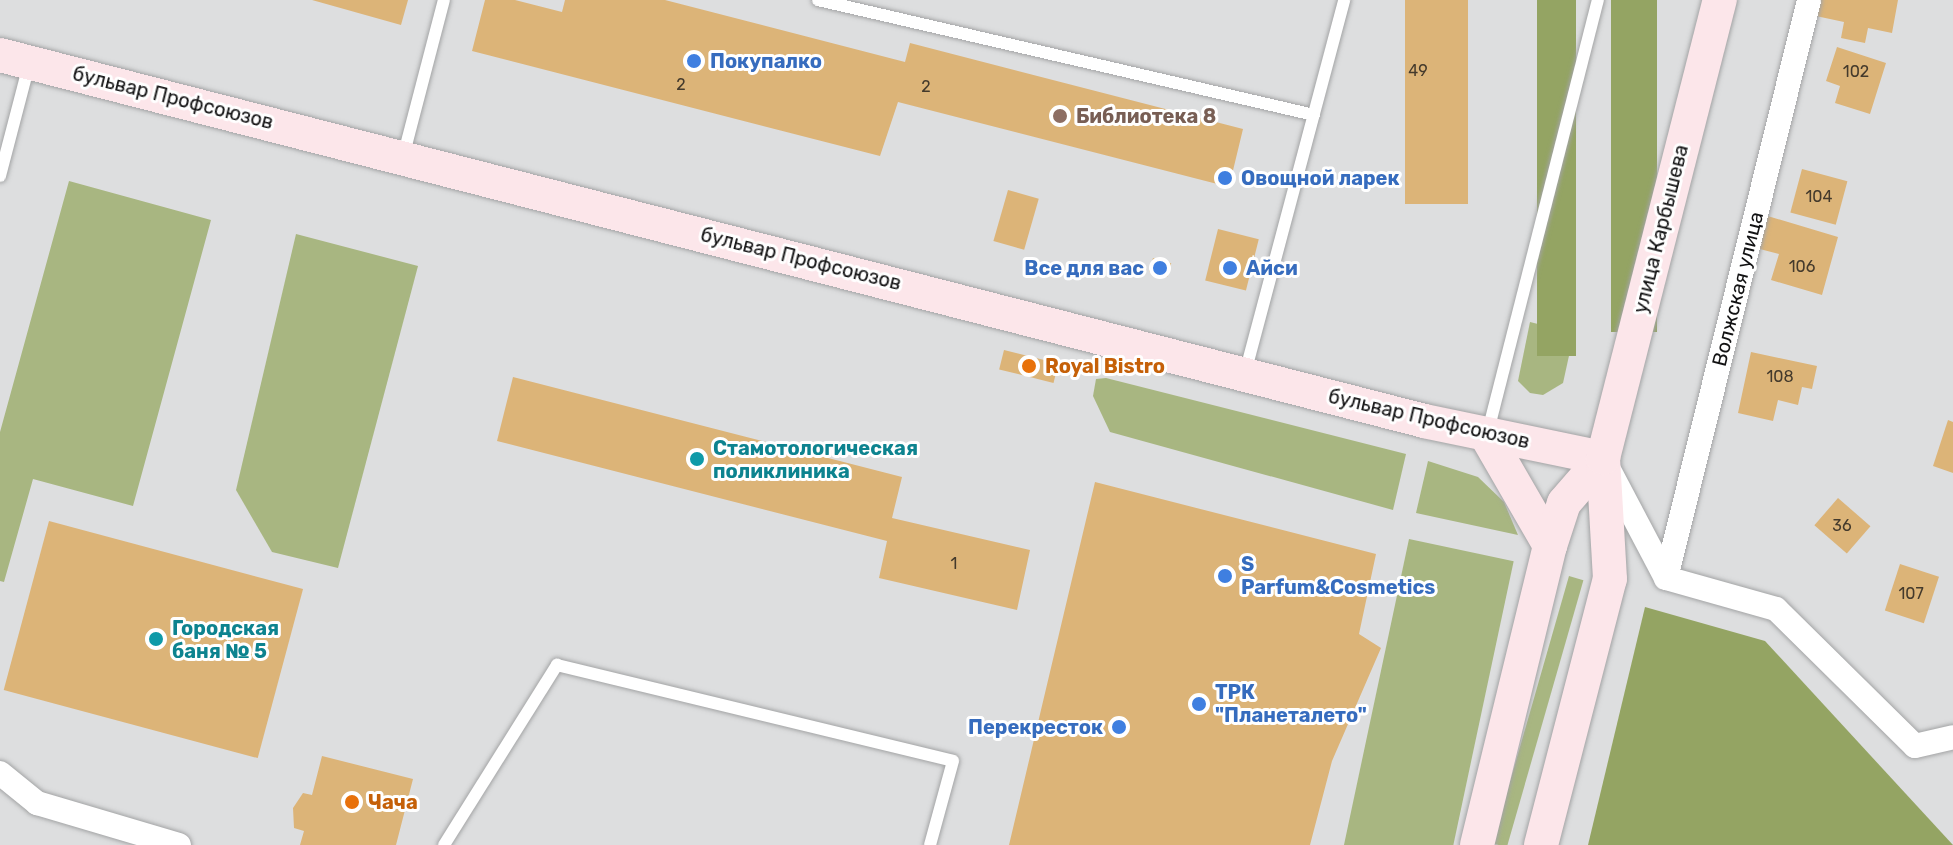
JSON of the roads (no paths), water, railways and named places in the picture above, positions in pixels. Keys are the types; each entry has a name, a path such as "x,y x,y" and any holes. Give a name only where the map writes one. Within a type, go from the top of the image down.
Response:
{"street":[{"name":"улица Карбышева","path":"1541,845 1610,579 1603,458 1720,0"},
{"name":"Волжская улица","path":"1666,578 1809,0"},
{"name":"бульвар Профсоюзов","path":"15,58 1486,435 1603,458"},
{"path":"1486,435 1550,546"},
{"path":"1603,458 1666,578 1776,609 1915,746 1953,737"},
{"name":"улица Карбышева","path":"1477,845 1550,546 1564,503 1603,458"},
{"path":"0,773 37,803 179,845"}],"lane":[{"path":"403,157 444,0"},
{"path":"818,0 1314,115"},
{"path":"1245,373 1344,0"},
{"path":"1486,435 1598,0"},
{"path":"0,176 14,122 15,58"},
{"path":"0,118 14,122"},
{"path":"444,845 557,665 953,761 930,845"}],"place":[{"name":"Покупалко","path":"694,61"},
{"name":"Библиотека 8","path":"1060,116"},
{"name":"Овощной ларек","path":"1225,178"},
{"name":"Все для вас","path":"1160,268"},
{"name":"Айси","path":"1230,268"},
{"name":"Royal Bistro","path":"1029,366"},
{"name":"Стамотологическая поликлиника","path":"697,459"},
{"name":"S Parfum&Cosmetics","path":"1225,576"},
{"name":"Городская баня № 5","path":"156,639"},
{"name":"ТРК \"Планеталето\"","path":"1199,704"},
{"name":"Перекресток","path":"1119,727"},
{"name":"Чача","path":"352,802"}]}
